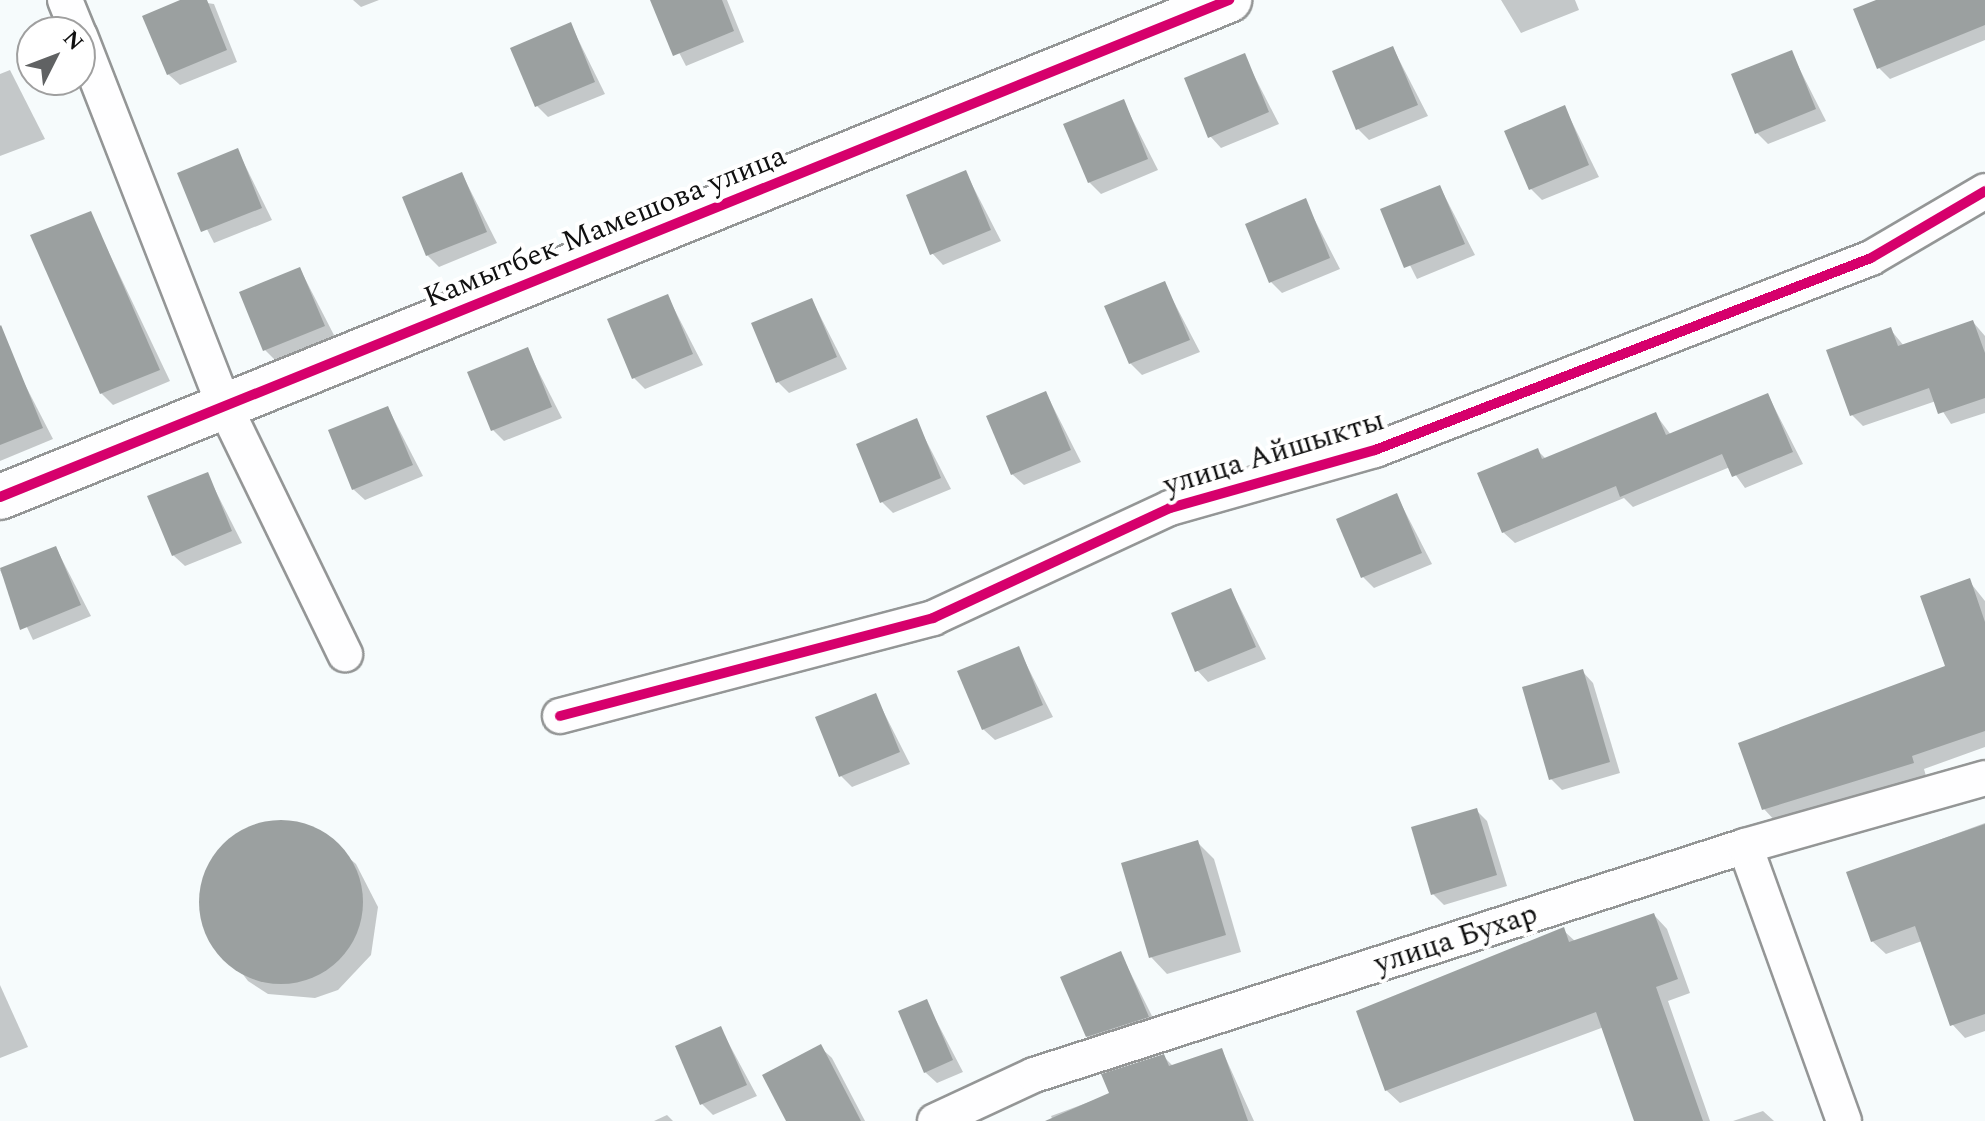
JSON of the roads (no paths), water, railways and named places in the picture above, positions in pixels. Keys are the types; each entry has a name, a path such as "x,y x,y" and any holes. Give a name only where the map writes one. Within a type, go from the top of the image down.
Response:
{"street":[{"name":"Камытбек Мамешова улица","path":"0,497 1229,0"},
{"path":"96,77 225,407 345,654"},
{"name":"улица Айшыкты","path":"560,716 933,618 1170,508 1375,450 1871,258 1985,191"},
{"name":"улица Бухар","path":"935,1121 1034,1075 1745,846 1985,778"},
{"path":"1745,846 1844,1121"}]}
